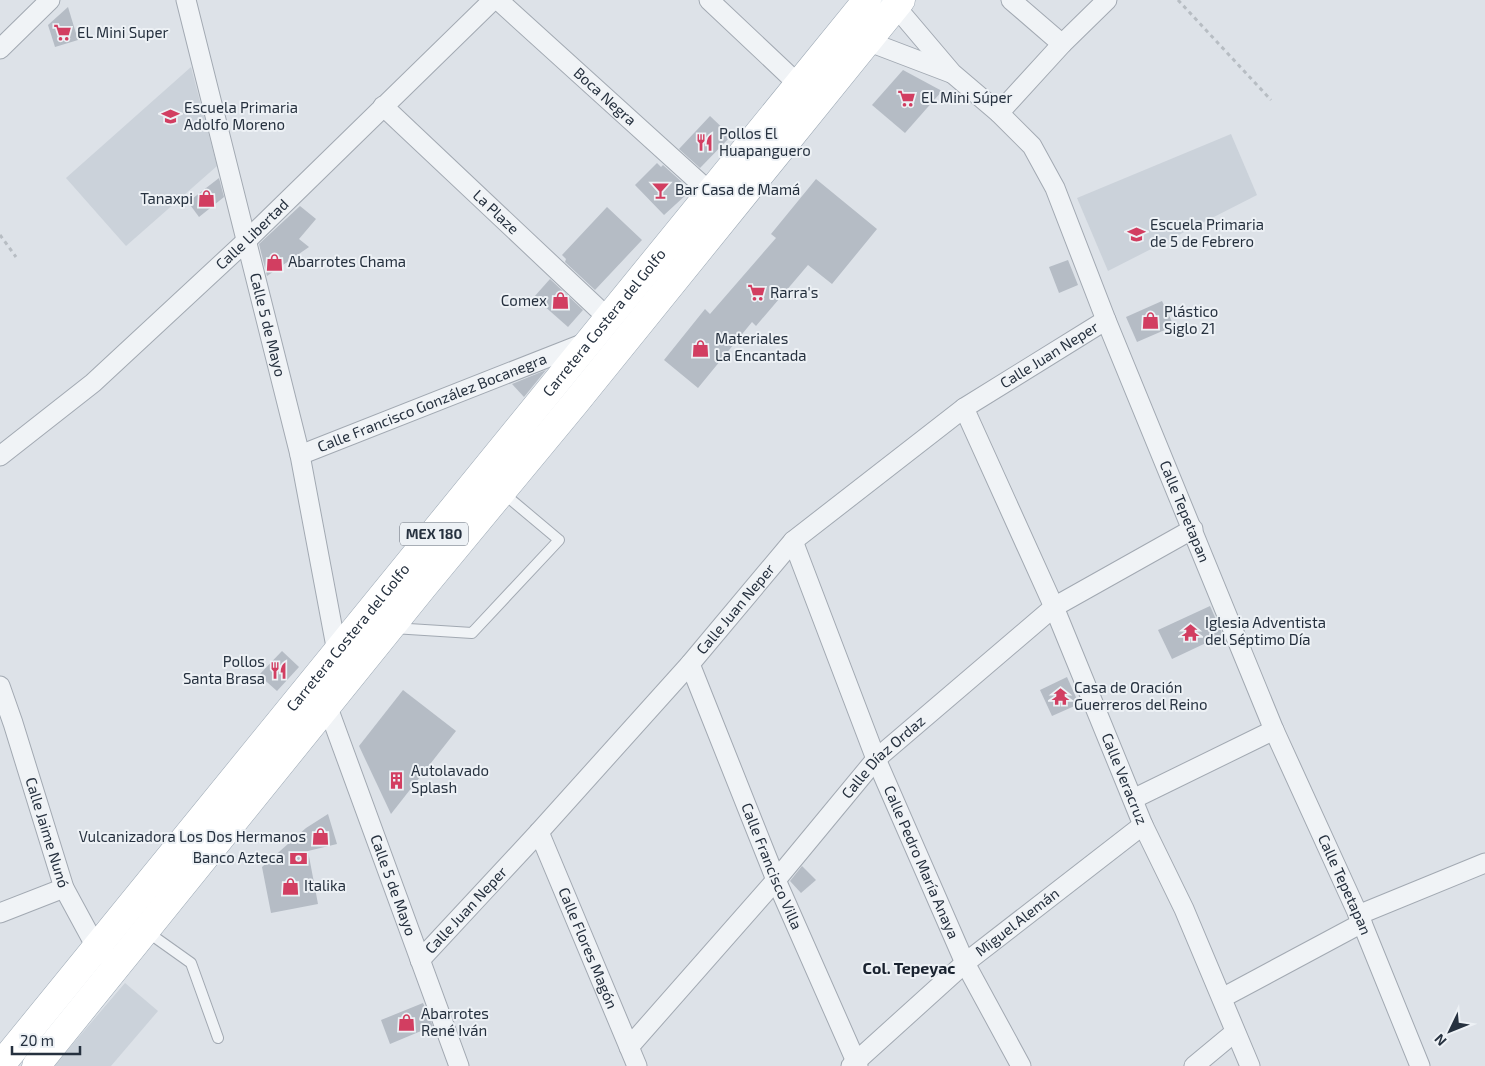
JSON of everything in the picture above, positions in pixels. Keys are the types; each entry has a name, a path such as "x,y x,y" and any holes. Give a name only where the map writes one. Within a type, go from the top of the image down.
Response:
{"main road":[{"name":"Carretera Costera del Golfo","path":"493,482 575,403 857,32 867,0"},
{"name":"Carretera Costera del Golfo","path":"36,1066 327,705 379,621 493,482 601,329 798,84 857,32 895,2"},
{"name":"Carretera Costera del Golfo","path":"0,1066 337,652 379,621"}],"street":[{"path":"0,49 50,0"},
{"name":"Calle 5 de Mayo","path":"186,0 300,456 337,652"},
{"name":"Calle Libertad","path":"0,456 93,383 245,242 493,0"},
{"name":"Boca Negra","path":"498,0 711,193"},
{"path":"709,0 798,84"},
{"path":"1011,0 1062,44"},
{"path":"999,113 1062,44 1106,0"},
{"name":"Calle Tepetapan","path":"895,2 952,73 999,113 1032,146 1055,188 1106,320 1193,528 1274,730 1360,919 1420,1066"},
{"path":"857,32 952,73"},
{"name":"La Plaze","path":"383,106 601,329"},
{"name":"Calle Juan Neper","path":"420,960 539,832 690,664 793,541 964,408 1106,320"},
{"name":"Calle Francisco González Bocanegra","path":"300,456 601,329"},
{"name":"Calle Veracruz","path":"964,408 1054,607 1143,825 1184,909 1250,1066"},
{"name":"Calle Díaz Ordaz","path":"629,1046 776,880 876,759 1054,607 1193,528"},
{"name":"Calle Pedro María Anaya","path":"793,541 876,759 965,963 1021,1066"},
{"name":"Calle Francisco Villa","path":"690,664 776,880 855,1065"},
{"name":"Calle Jaime Nunó","path":"0,686 7,726 64,888 96,947 118,964"},
{"name":"Calle 5 de Mayo","path":"327,705 459,1066"},
{"path":"1133,799 1274,730"},
{"name":"Miguel Alemán","path":"855,1065 965,963 1143,825"},
{"name":"Calle Flores Magón","path":"539,832 637,1066"},
{"path":"1222,998 1360,919 1485,863"},
{"path":"0,913 64,888"},
{"path":"1194,1066 1235,1032"}],"lane":[{"path":"379,621 472,633 559,540 493,482"},
{"path":"145,930 191,962 218,1038"}],"path":[{"path":"1178,0 1271,100"},
{"path":"0,235 16,257"}],"shaded area":[{"name":"Escuela Primaria Adolfo Moreno","path":"191,67 217,166 126,246 66,178"},
{"name":"Escuela Primaria de 5 de Febrero","path":"1231,134 1257,195 1108,271 1077,198"},
{"path":"125,983 158,1011 111,1066 54,1066"}],"building":[{"name":"EL Mini Super","path":"68,7 78,40 55,47 48,25"},
{"name":"EL Mini Súper","path":"903,70 942,91 905,133 872,105"},
{"name":"Pollos El Huapanguero","path":"710,116 731,136 700,168 679,149"},
{"name":"Bar Casa de Mamá","path":"657,163 661,167 663,165 684,184 681,188 687,194 664,215 635,185"},
{"name":"Tanaxpi","path":"219,178 224,197 199,217 188,202"},
{"path":"816,179 877,229 832,284 808,265 756,326 752,322 698,388 664,360 705,309 710,314 776,238 771,234"},
{"name":"Abarrotes Chama","path":"300,206 316,219 299,239 309,247 267,276 259,244"},
{"path":"607,207 642,240 595,290 565,262 566,259 562,255"},
{"path":"1068,260 1078,285 1059,293 1049,267"},
{"name":"Comex","path":"550,279 583,310 568,327 534,297"},
{"name":"Plástico Siglo 21","path":"1162,301 1174,326 1137,342 1126,317"},
{"path":"546,370 524,397 512,384"},
{"name":"Iglesia Adventista del Séptimo Día","path":"1210,606 1223,635 1172,659 1158,630"},
{"name":"Pollos Santa Brasa","path":"282,651 299,667 277,691 259,675"},
{"name":"Casa de Oración Guerreros del Reino","path":"1067,677 1079,704 1052,716 1040,690"},
{"name":"Autolavado Splash","path":"403,690 456,731 391,814 359,746"},
{"name":"Italika","path":"328,814 337,844 308,851 318,904 271,913 262,867 306,828"},
{"path":"802,866 816,880 801,893 790,881"},
{"name":"Abarrotes René Iván","path":"423,1003 433,1026 390,1044 381,1020"}],"place":[{"name":"EL Mini Super","path":"63,33"},
{"name":"EL Mini Súper","path":"907,98"},
{"name":"Escuela Primaria Adolfo Moreno","path":"170,117"},
{"name":"Pollos El Huapanguero","path":"705,143"},
{"name":"Bar Casa de Mamá","path":"661,190"},
{"name":"Tanaxpi","path":"207,199"},
{"name":"Escuela Primaria de 5 de Febrero","path":"1136,234"},
{"name":"Abarrotes Chama","path":"274,262"},
{"name":"Rarra's","path":"756,293"},
{"name":"Comex","path":"561,301"},
{"name":"Plástico Siglo 21","path":"1150,321"},
{"name":"Materiales La Encantada","path":"701,348"},
{"name":"Iglesia Adventista del Séptimo Día","path":"1191,632"},
{"name":"Pollos Santa Brasa","path":"279,671"},
{"name":"Casa de Oración Guerreros del Reino","path":"1060,697"},
{"name":"Autolavado Splash","path":"397,780"},
{"name":"Vulcanizadora Los Dos Hermanos","path":"320,837"},
{"name":"Banco Azteca","path":"298,858"},
{"name":"Italika","path":"290,886"},
{"name":"Abarrotes René Iván","path":"407,1023"}],"district":[{"name":"Col. Tepeyac","path":"909,968"}]}
